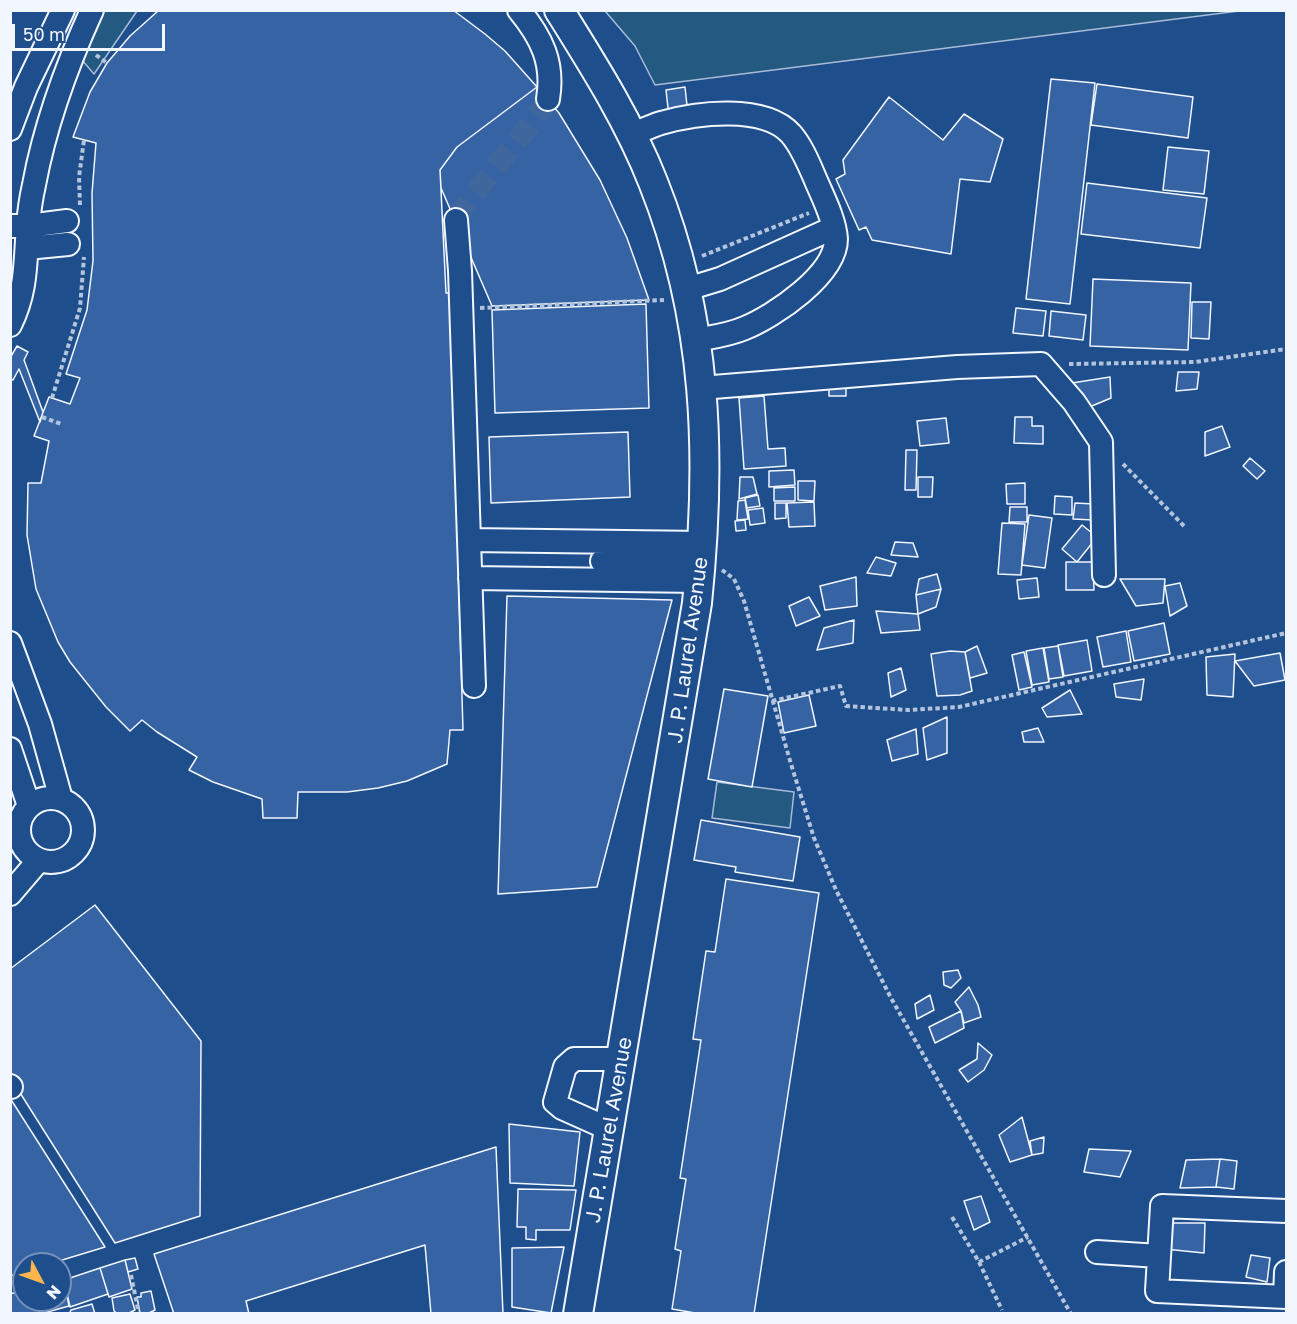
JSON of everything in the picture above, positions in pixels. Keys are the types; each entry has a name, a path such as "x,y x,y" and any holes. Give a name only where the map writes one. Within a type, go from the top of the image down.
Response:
{"main road":[{"name":"J. P. Laurel Avenue","path":"557,10 610,94 653,182 696,340 705,432 701,562 578,1314"}],"street":[{"path":"10,129 22,96 63,10"},
{"path":"10,325 23,291 22,234 46,135 65,75 92,10"},
{"path":"519,10 535,31 545,50 551,76 548,99"},
{"path":"545,50 557,10"},
{"path":"631,135 661,123 725,113 760,116 776,122 791,134 805,156 833,228 836,240 827,265 801,293 745,328 696,340"},
{"path":"22,234 74,214"},
{"path":"456,220 474,686"},
{"path":"679,284 720,279 833,228"},
{"path":"22,234 75,246"},
{"path":"701,388 957,367 1041,364 1074,402 1101,442 1104,575"},
{"path":"469,540 701,562"},
{"path":"602,561 701,562"},
{"path":"470,578 701,562"},
{"path":"10,643 40,724 61,799"},
{"path":"10,749 29,806"},
{"path":"10,894 24,853 19,836 22,815 38,800 50,798 61,799 76,809 82,826 80,843 68,857 59,861 24,853"},
{"path":"609,1130 562,1108 555,1102 565,1067 574,1059 621,1059"},
{"path":"1287,1211 1162,1206 1157,1291 1286,1297 1287,1272"},
{"path":"1097,1252 1159,1256"}],"path":[{"path":"96,55 107,63"},
{"path":"74,214 84,140"},
{"path":"461,309 679,284 826,206"},
{"path":"52,398 80,309 84,258 75,246"},
{"path":"1041,364 1195,362 1287,350"},
{"path":"42,417 61,424"},
{"path":"1101,442 1185,527"},
{"path":"701,562 725,571 740,588 814,838 862,943 931,1071 1071,1314"},
{"path":"772,701 840,686 846,706 908,710 959,707 1287,633"},
{"path":"952,1217 979,1262 1002,1310"},
{"path":"979,1262 1028,1237"},
{"path":"131,1275 139,1314"}],"shaded area":[{"path":"104,11 137,11 94,74 82,60"},
{"path":"605,11 1239,11 655,85 635,46"},
{"path":"717,782 794,792 790,828 712,818"}],"building":[{"path":"453,10 505,51 537,87 457,147 440,170 446,293 454,293 464,560 458,560 463,730 450,730 447,764 407,781 378,788 347,792 298,792 297,818 263,818 262,799 213,782 189,770 197,757 142,720 130,731 106,707 70,662 58,642 36,589 27,535 28,483 41,483 49,441 34,436 49,397 70,404 80,378 66,374 87,310 93,261 92,193 96,143 73,137 90,92 107,63 130,36 158,11"},
{"path":"1051,79 1095,83 1070,304 1026,299"},
{"path":"1097,84 1193,97 1188,138 1091,125"},
{"path":"537,87 559,113 600,180 627,238 649,300 492,306 441,188 440,170 457,147"},
{"path":"685,87 688,115 669,117 666,90"},
{"path":"889,97 943,140 964,114 1003,139 990,182 960,179 951,254 872,240 866,227 859,230 836,179 845,174 843,160"},
{"path":"1168,147 1209,151 1204,194 1163,190"},
{"path":"1087,183 1207,198 1200,248 1081,234"},
{"path":"1093,279 1191,283 1188,350 1090,346"},
{"path":"1192,302 1211,302 1209,339 1191,338"},
{"path":"646,304 649,408 495,413 492,310"},
{"path":"1016,308 1046,311 1043,336 1013,333"},
{"path":"1051,311 1086,315 1083,340 1049,336"},
{"path":"17,346 28,352 24,360 43,412 40,422 19,369 13,380 10,379 10,358"},
{"path":"1178,372 1199,372 1197,389 1176,391"},
{"path":"1110,377 1111,398 1087,408 1072,383"},
{"path":"846,381 846,396 829,396 829,382"},
{"path":"764,396 768,449 785,448 786,466 744,469 739,398"},
{"path":"1015,417 1032,417 1032,426 1043,426 1043,444 1014,443"},
{"path":"946,418 949,443 920,446 917,421"},
{"path":"1222,426 1230,447 1205,456 1205,432"},
{"path":"628,432 630,497 491,503 489,437"},
{"path":"906,450 917,450 916,490 905,490"},
{"path":"1250,458 1265,471 1257,479 1243,466"},
{"path":"794,470 795,485 769,487 769,471"},
{"path":"740,477 753,477 757,494 739,499"},
{"path":"918,477 933,477 932,497 918,497"},
{"path":"798,481 815,481 814,501 798,500"},
{"path":"1025,483 1025,504 1007,504 1006,484"},
{"path":"795,487 795,501 774,501 774,488"},
{"path":"758,495 760,506 747,508 745,498"},
{"path":"1055,496 1072,497 1072,515 1054,514"},
{"path":"745,500 748,519 737,520 738,501"},
{"path":"814,502 815,526 789,527 787,503"},
{"path":"775,503 786,503 786,518 775,519"},
{"path":"1075,503 1094,504 1093,520 1073,519"},
{"path":"1010,507 1027,507 1027,522 1009,522"},
{"path":"763,508 765,523 750,525 748,510"},
{"path":"1029,515 1052,518 1045,568 1022,565"},
{"path":"745,520 746,530 736,531 735,521"},
{"path":"1002,523 1025,524 1021,575 998,574"},
{"path":"1082,525 1097,537 1077,562 1062,549"},
{"path":"895,542 913,543 918,557 891,555"},
{"path":"876,557 896,563 891,576 867,573"},
{"path":"1066,562 1093,562 1094,590 1066,590"},
{"path":"937,574 941,589 916,595 919,579"},
{"path":"856,577 857,606 825,610 820,586"},
{"path":"1037,578 1039,597 1019,599 1017,580"},
{"path":"1120,579 1165,579 1163,603 1136,606"},
{"path":"1180,583 1187,606 1170,616 1165,586"},
{"path":"941,589 936,607 918,614 916,595"},
{"path":"507,596 672,600 597,887 498,894"},
{"path":"809,597 820,616 796,626 789,606"},
{"path":"876,611 918,614 920,630 881,633"},
{"path":"854,620 853,643 817,650 824,628"},
{"path":"1164,623 1170,654 1134,661 1128,631"},
{"path":"1126,631 1131,662 1103,667 1097,637"},
{"path":"1087,640 1092,671 1064,676 1058,645"},
{"path":"977,646 987,673 970,678 965,652"},
{"path":"1058,646 1063,677 1049,679 1044,648"},
{"path":"1043,648 1049,682 1032,685 1026,651"},
{"path":"950,651 965,652 972,691 960,695 937,696 931,654"},
{"path":"1024,652 1032,687 1019,690 1012,655"},
{"path":"1280,653 1285,680 1254,686 1235,661"},
{"path":"1235,654 1233,697 1207,695 1206,657"},
{"path":"901,668 906,690 891,697 888,673"},
{"path":"1144,679 1141,700 1116,697 1114,684"},
{"path":"724,689 768,696 752,787 708,779"},
{"path":"1070,690 1082,714 1047,717 1042,708"},
{"path":"809,695 816,726 784,733 778,702"},
{"path":"947,717 947,753 927,760 923,728"},
{"path":"1038,728 1044,742 1024,742 1022,732"},
{"path":"916,729 918,754 892,761 887,740"},
{"path":"701,820 800,837 793,881 735,872 736,867 694,860"},
{"path":"726,879 819,893 754,1314 701,1314 672,1309 681,1251 675,1249 686,1179 680,1178 701,1040 693,1039 706,951 715,952"},
{"path":"95,905 201,1041 200,1216 115,1243 10,1077 10,969"},
{"path":"958,970 961,978 951,988 944,985 943,972"},
{"path":"969,987 981,1017 964,1023 961,1011 955,1002"},
{"path":"930,995 934,1010 917,1019 915,1004"},
{"path":"961,1011 964,1028 935,1043 929,1027"},
{"path":"978,1043 992,1055 984,1070 968,1082 959,1070 977,1059"},
{"path":"10,1098 105,1247 72,1257 72,1252 12,1252 12,1275 10,1276"},
{"path":"1022,1117 1032,1155 1010,1162 999,1135"},
{"path":"509,1124 580,1132 574,1186 510,1183"},
{"path":"1044,1137 1043,1153 1032,1155 1030,1141"},
{"path":"496,1147 503,1314 431,1314 425,1245 246,1301 249,1314 174,1314 154,1254"},
{"path":"1089,1149 1131,1151 1120,1177 1084,1172"},
{"path":"1220,1159 1216,1187 1180,1188 1186,1160"},
{"path":"1220,1159 1237,1161 1234,1189 1216,1187"},
{"path":"518,1189 576,1190 570,1230 536,1230 536,1240 526,1239 526,1227 517,1227"},
{"path":"981,1196 990,1222 974,1230 964,1201"},
{"path":"1172,1223 1205,1223 1204,1253 1165,1249 1166,1233 1172,1233"},
{"path":"564,1247 551,1313 512,1307 512,1248"},
{"path":"1251,1255 1270,1258 1267,1282 1246,1277"},
{"path":"135,1258 138,1269 128,1272 125,1260"},
{"path":"125,1260 132,1289 109,1297 100,1268"},
{"path":"100,1268 108,1294 72,1306 72,1277"},
{"path":"151,1291 155,1310 147,1314 140,1314 137,1297 141,1297 141,1293"},
{"path":"12,1293 12,1312 40,1312 40,1314 10,1314 10,1294"},
{"path":"130,1294 135,1310 127,1314 118,1314 114,1311 112,1298"},
{"path":"92,1304 95,1314 69,1314 72,1310"}],"tunnel":[{"path":"456,220 548,99"}]}
